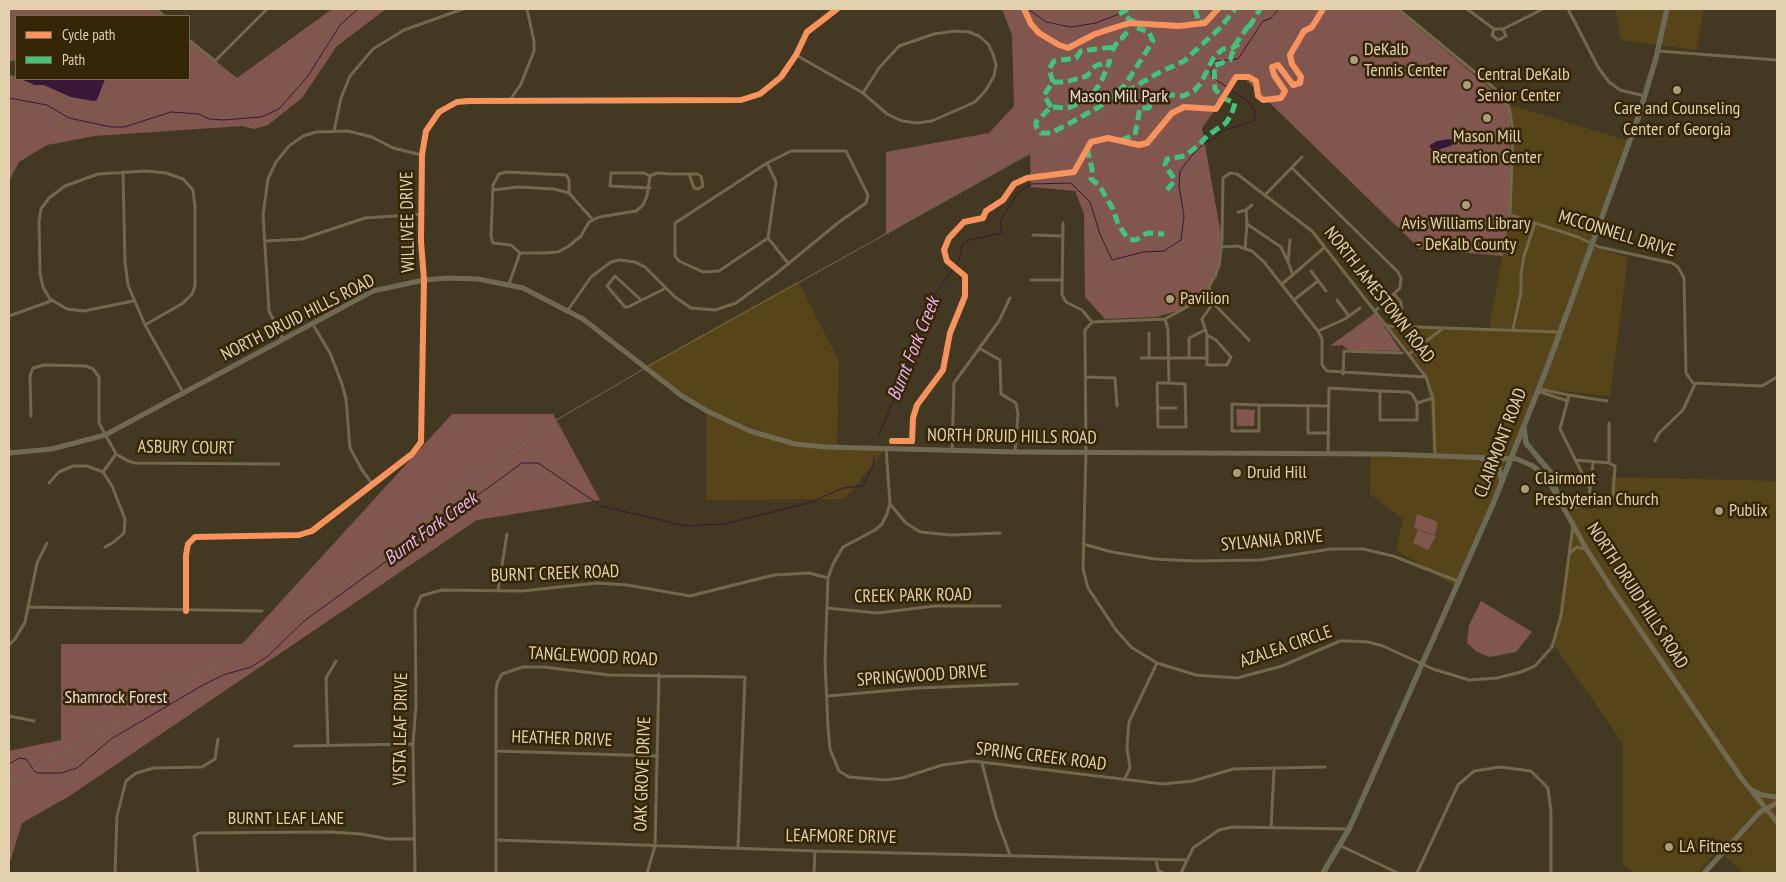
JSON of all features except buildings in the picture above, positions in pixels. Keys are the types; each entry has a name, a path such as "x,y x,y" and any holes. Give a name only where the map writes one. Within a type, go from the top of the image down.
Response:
{"main road":[{"name":"CLAIRMONT ROAD","path":"1323,873 1350,829 1460,582 1524,427 1646,96 1667,9"},
{"name":"NORTH DRUID HILLS ROAD","path":"9,453 52,449 105,435 184,394 312,322 373,291 424,280 478,279 523,288 568,310 659,376 682,396 709,413 727,422 771,438 795,444 826,447 1014,452 1328,453 1511,458 1524,461 1537,468 1547,478 1587,550 1747,786 1777,822"},
{"path":"1524,427 1526,443 1551,473 1558,496"},
{"path":"1478,457 1498,465 1501,470 1501,483"},
{"path":"1747,786 1762,795 1777,797"},
{"path":"1704,873 1742,830 1765,809 1777,804"}],"street":[{"path":"190,41 215,61 267,9"},
{"path":"334,131 341,98 350,76 373,49 404,30 463,9"},
{"path":"510,100 521,84 534,51 534,40 527,9"},
{"name":"WILLIVEE DRIVE","path":"186,610 186,555 188,544 195,537 306,534 317,529 412,454 421,442 424,280 422,155 429,124 439,112 449,106 469,101 741,100 760,94 788,70 807,32 837,9"},
{"name":"MCCONNELL DRIVE","path":"1398,9 1494,88 1509,108 1513,129 1510,215 1592,243 1598,247 1672,263 1682,271 1684,278 1686,373 1688,379 1694,384"},
{"path":"1467,9 1494,29 1503,29 1543,9"},
{"path":"1568,9 1598,67 1609,82 1620,90 1646,96"},
{"path":"1494,29 1492,35 1498,40 1506,36 1503,29"},
{"path":"796,55 863,94 888,114 902,121 917,123 932,121 975,102 986,90 994,76 996,65 988,44 969,32 934,34 900,46 879,68 863,94"},
{"path":"1658,51 1777,60"},
{"path":"283,339 269,311 263,215 268,179 276,162 289,146 303,136 316,132 334,131 348,131 372,137 394,148 422,155"},
{"path":"568,310 590,277 611,262 635,262 644,267 675,297 691,308 716,310 736,303 839,222 866,204 869,199 846,151 791,151 767,164 675,223 675,256 679,261 703,272 719,271 768,238"},
{"path":"1265,195 1302,157"},
{"path":"767,164 776,182 768,238 788,263"},
{"path":"1292,168 1398,272 1401,278 1400,288 1395,295 1376,310"},
{"path":"123,172 125,262 128,285 133,301 145,325 184,394"},
{"path":"133,301 84,311 67,309 51,301 43,287 40,273 39,234 42,209 49,198 65,186 85,177 123,172 166,173 183,179 193,190 196,235 195,286 192,294 183,303 145,325"},
{"path":"569,193 569,180 566,175 508,172 499,174 493,190 493,244 510,245 520,253 558,252 581,236 589,222 599,217 636,211 643,205 650,188 650,176"},
{"path":"650,188 610,186 611,173 644,173 650,176 657,173 689,174 701,176 703,186 698,189 694,188 689,174"},
{"name":"NORTH JAMESTOWN ROAD","path":"1092,322 1165,319 1196,302 1210,288 1219,266 1222,247 1223,178 1225,175 1237,174 1312,231 1376,310 1426,377 1433,398 1435,455"},
{"path":"493,190 518,187 554,189 569,193 593,220"},
{"path":"1238,212 1246,210 1252,205"},
{"path":"1245,249 1246,210"},
{"path":"266,241 302,239 365,218 422,214"},
{"path":"1063,223 1062,295 1066,302 1082,310 1092,322"},
{"path":"1513,328 1521,292 1524,256 1535,223"},
{"path":"1247,224 1282,247 1293,275"},
{"path":"1034,235 1063,236"},
{"path":"1288,262 1290,240"},
{"path":"1222,247 1237,246 1252,251 1264,262 1295,299 1318,331 1322,339 1322,366 1327,371 1343,374 1426,377"},
{"path":"1282,284 1325,247"},
{"path":"509,284 520,253"},
{"path":"1310,271 1326,291"},
{"path":"641,300 614,276 607,286 625,307 641,300 666,288"},
{"path":"1031,280 1062,280"},
{"path":"1295,299 1318,281"},
{"path":"1207,335 1216,340 1231,357 1227,365 1207,365 1207,335 1202,319 1213,303 1210,288"},
{"path":"1395,295 1401,302 1402,316"},
{"path":"952,450 954,383 999,322 1010,298"},
{"path":"1337,300 1349,316"},
{"path":"9,316 51,301"},
{"path":"1213,303 1249,340"},
{"path":"1318,331 1349,316 1360,308"},
{"path":"1165,319 1168,330 1169,383"},
{"path":"312,322 330,353 342,384 352,453 373,485"},
{"name":"AZALEA CIRCLE","path":"1092,322 1085,330 1086,453 1083,544 1086,579 1100,608 1131,647 1157,663 1196,675 1237,678 1282,666 1340,641 1350,641 1368,642 1383,646 1424,664 1469,680 1496,678 1535,666 1552,647 1561,616 1573,525"},
{"path":"1388,326 1513,328 1560,332"},
{"path":"1409,354 1435,332 1445,328"},
{"path":"1189,358 1189,338 1205,330"},
{"path":"1149,333 1150,358"},
{"path":"979,348 1000,360 1001,394 1016,403 1018,414 1014,452"},
{"path":"1343,374 1344,351 1402,353"},
{"path":"1141,358 1207,358"},
{"name":"ASBURY COURT","path":"31,416 30,376 33,368 44,365 86,366 94,369 99,377 99,423 116,454 135,463 279,464"},
{"path":"1086,376 1115,378 1116,406"},
{"path":"1655,441 1659,433 1683,410 1694,384 1762,386 1777,377"},
{"path":"1157,383 1169,383 1185,384 1186,427 1158,427 1157,383"},
{"path":"1328,453 1329,388 1408,392 1412,394 1417,403 1417,420 1380,420 1380,391"},
{"path":"1537,390 1607,401"},
{"path":"1537,390 1568,401"},
{"path":"1560,398 1561,394"},
{"path":"1569,395 1560,429 1590,489"},
{"path":"1417,403 1433,398"},
{"path":"1259,405 1259,431 1232,431 1232,404 1329,406"},
{"path":"1308,406 1308,433 1329,433"},
{"path":"1158,408 1176,408"},
{"path":"1609,423 1609,462"},
{"name":"SPRING CREEK ROAD","path":"886,448 890,503 882,524 875,530 843,547 828,578 825,662 830,749 837,768 849,777 885,780 902,778 942,764 957,762 1179,784 1233,769 1325,768"},
{"path":"103,472 116,454"},
{"path":"1574,460 1609,462 1615,466 1613,498"},
{"path":"1565,508 1588,501 1593,462"},
{"path":"49,483 59,472 73,466 87,466 103,472 112,486 125,519 124,533 114,542 104,547"},
{"path":"890,503 906,523 920,532 951,535 1000,532"},
{"path":"498,590 507,534"},
{"path":"9,645 20,632 28,607 37,563 47,543"},
{"name":"SYLVANIA DRIVE","path":"1083,544 1112,552 1150,558 1196,561 1260,560 1331,549 1363,549 1393,556 1460,582"},
{"path":"1570,552 1577,547 1587,550"},
{"name":"BURNT CREEK ROAD","path":"429,593 442,590 522,591 597,583 627,585 690,596 774,576 808,573 828,578"},
{"name":"VISTA LEAF DRIVE","path":"415,873 413,744 416,705 415,610 421,596 429,593"},
{"name":"CREEK PARK ROAD","path":"827,608 877,613 935,606 1000,606"},
{"path":"28,607 262,611"},
{"path":"328,746 326,678 336,661"},
{"path":"1124,780 1130,768 1127,747 1129,722 1157,663"},
{"name":"TANGLEWOOD ROAD","path":"496,873 497,683 502,674 510,670 544,667 608,675 659,674 745,677 738,847"},
{"name":"OAK GROVE DRIVE","path":"647,873 654,846 659,674"},
{"name":"SPRINGWOOD DRIVE","path":"828,696 918,688 1017,684"},
{"path":"9,716 34,721"},
{"path":"115,873 117,816 126,781 136,773 154,768 202,767 215,759 218,739"},
{"path":"296,746 413,744"},
{"name":"HEATHER DRIVE","path":"496,751 658,756"},
{"path":"982,763 996,817 1010,855"},
{"path":"1417,873 1458,785 1474,771 1500,767 1531,771 1548,788 1551,812 1551,873"},
{"path":"1271,828 1274,770"},
{"path":"1181,873 1193,848 1219,830 1233,827 1350,829"},
{"name":"BURNT LEAF LANE","path":"198,873 194,836 199,833 330,832 361,834 388,839 415,839"},
{"name":"LEAFMORE DRIVE","path":"496,840 814,851 1186,860"},
{"path":"1341,846 1398,873"},
{"path":"814,851 814,873"},
{"path":"1156,860 1158,870 1163,873"}],"shaded area":[{"path":"1615,9 1704,9 1696,50 1621,40"},
{"path":"23,80 105,80 97,100 94,101 71,97 44,85 35,85"},
{"path":"1510,105 1629,141 1591,246 1628,258 1610,396 1535,388 1524,427 1455,586 1396,550 1403,519 1370,494 1370,454 1433,454 1431,412 1424,370 1390,328 1489,328 1510,215"},
{"path":"1449,139 1454,141 1454,144 1434,151 1430,148 1430,145 1437,141"},
{"path":"798,281 839,361 837,447 886,448 845,499 706,500 706,409 642,368"},
{"path":"1611,477 1777,481 1777,873 1744,873 1718,850 1699,873 1635,873 1623,864 1623,743 1554,645 1573,525 1564,508 1610,509"}],"green space":[{"path":"9,9 157,9 164,15 15,15 15,61 9,61"},
{"path":"332,9 386,9 337,46 302,98 268,125 255,129 242,126 95,136 47,145 19,162 9,181 9,74 15,77 15,80 23,80 35,85 44,85 71,97 88,100 99,92 105,80 190,80 190,41 237,78"},
{"name":"Mason Mill Park","path":"1002,9 1396,9 1510,105 1510,215 1503,256 1420,249 1241,75 1202,128 1221,235 1217,277 1200,297 1181,310 1156,317 1105,319 1085,297 1084,214 1075,191 1031,187 1030,153 886,234 886,152 989,133 1014,106 1012,35"},
{"path":"1375,313 1401,351 1349,350 1342,345 1330,346"},
{"path":"1236,409 1255,410 1254,426 1237,426"},
{"name":"Shamrock Forest","path":"452,414 553,414 600,500 477,520 71,795 22,823 9,865 9,751 61,740 61,644 242,644"},
{"path":"1417,514 1438,522 1435,535 1414,528"},
{"path":"1418,530 1436,536 1428,550 1413,543"},
{"path":"1481,601 1532,632 1516,652 1490,657 1477,652 1467,643 1469,625"}],"waterway":[{"path":"9,98 47,105 69,118 111,127 124,127 171,112 199,114 209,119 223,120 261,117 279,109 308,76 340,25 358,9"},
{"path":"1028,9 1046,22 1071,27 1096,23 1132,9"},
{"name":"Burnt Fork Creek","path":"879,435 922,332 934,296 959,260 962,246 969,240 1002,233 1000,221 1018,193 1031,184 1071,183 1090,202 1100,234 1112,260 1143,252 1164,251 1181,240 1184,216 1179,186 1180,171 1193,154 1207,141 1216,138 1219,132 1254,121 1255,111 1249,102 1212,77 1211,69 1215,61 1238,59 1263,21 1270,19 1279,9"},
{"name":"Burnt Fork Creek","path":"9,764 19,758 26,759 35,772 39,773 61,773 77,768 111,739 203,685 223,675 251,667 268,656 304,621 522,463 538,463 601,506 686,526 724,524 809,503 843,488 863,486 873,465 874,457"}],"railway":[{"path":"9,784 286,622 329,594 553,422 654,363 1166,78 1211,45 1244,9"}],"marked path":[{"path":"1128,9 1121,13 1135,21"},
{"path":"1195,9 1199,22 1205,22"},
{"path":"1113,99 1160,72 1184,61 1220,28 1235,9"},
{"path":"1249,27 1260,9"},
{"path":"1167,190 1175,180 1165,165 1167,159 1185,156 1207,136 1226,123 1232,113 1235,103 1223,98 1215,89 1214,66 1230,60 1235,45 1251,22"},
{"path":"1112,51 1119,39 1128,31 1126,24"},
{"path":"1053,82 1066,82 1087,76 1095,66 1110,61 1101,82 1090,98 1068,108 1051,107 1036,122 1036,126 1041,133 1051,133 1104,104 1125,85 1153,41 1149,32 1137,28"},
{"path":"1121,140 1135,135 1140,108 1149,108 1152,99 1161,94 1183,96 1194,91 1201,83 1214,57 1223,49 1232,48 1239,44"},
{"path":"1053,82 1049,69 1054,61 1076,58 1081,51 1113,47"},
{"path":"1051,107 1044,95 1053,82"},
{"path":"1087,148 1092,169 1091,179 1099,185 1113,209 1118,224 1129,239 1136,240 1147,233 1164,234"}],"cycle path":[{"path":"186,611 186,555 188,544 195,537 299,535 312,531 412,454 421,442 424,280 421,241 422,155 426,131 439,112 457,102 469,101 741,100 760,94 781,77 796,55 807,32 837,9"},
{"path":"1024,9 1031,24 1039,33 1068,48 1095,34 1129,23 1179,26 1205,23 1218,9"},
{"path":"892,441 912,441 913,418 917,405 943,370 950,333 965,296 965,276 947,261 944,250 949,238 964,222 983,218 986,211 1003,200 1014,184 1027,178 1074,172 1091,142 1108,138 1139,145 1147,143 1172,113 1184,107 1216,109 1236,77 1249,77 1256,81 1258,96 1263,100 1281,98 1285,91 1274,75 1272,67 1278,65 1293,85 1300,83 1301,77 1292,64 1290,55 1304,31 1312,27 1323,9"}],"place":[{"name":"DeKalb Tennis Center","path":"1354,60"},
{"name":"Central DeKalb Senior Center","path":"1467,85"},
{"name":"Care and Counseling Center of Georgia","path":"1677,90"},
{"name":"Mason Mill Recreation Center","path":"1487,118"},
{"name":"Avis Williams Library - DeKalb County","path":"1466,205"},
{"name":"Pavilion","path":"1170,299"},
{"name":"Druid Hill","path":"1237,473"},
{"name":"Clairmont Presbyterian Church","path":"1525,489"},
{"name":"Publix","path":"1719,511"},
{"name":"LA Fitness","path":"1669,847"}]}
